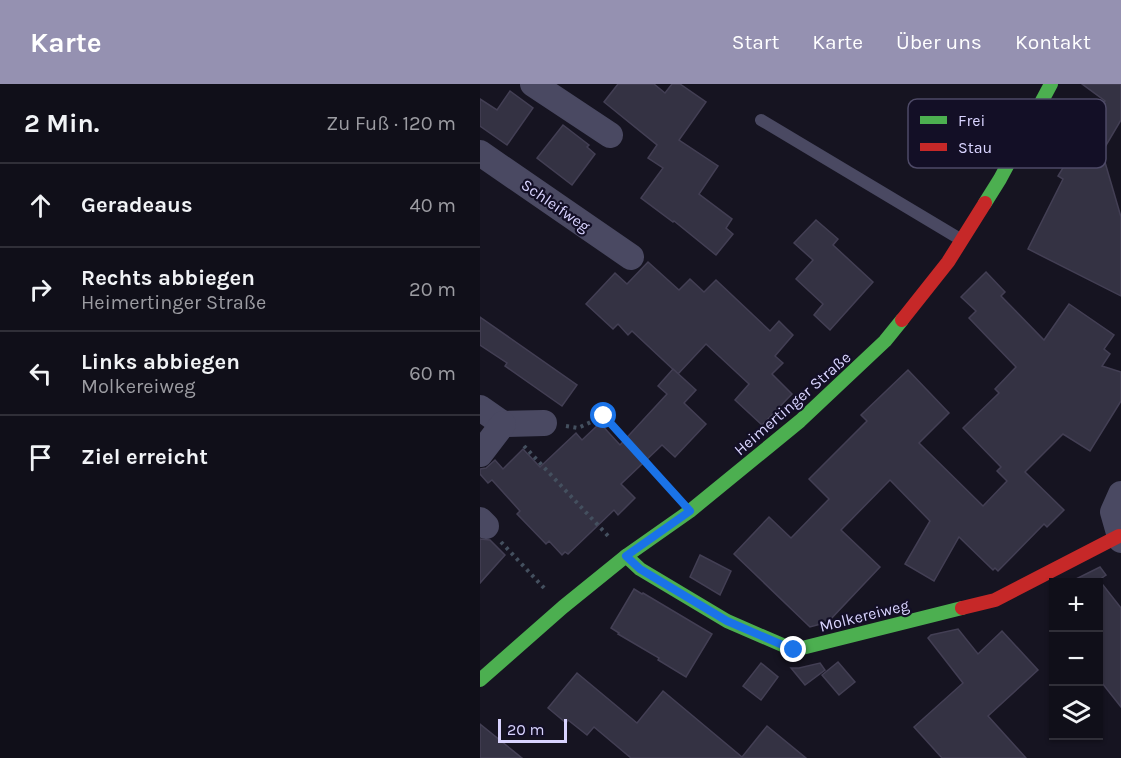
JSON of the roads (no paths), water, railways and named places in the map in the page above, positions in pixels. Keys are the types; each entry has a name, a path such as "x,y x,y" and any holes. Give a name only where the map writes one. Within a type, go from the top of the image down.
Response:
{"street":[{"path":"533,84 610,135"},
{"name":"Heimertinger Straße","path":"1043,99 1051,84"},
{"name":"Schleifweg","path":"480,153 631,257"},
{"name":"Heimertinger Straße","path":"480,680 562,607 626,556 690,511 800,421 885,341 948,262 1006,168"},
{"path":"480,408 503,424 544,423"},
{"path":"480,454 503,424"},
{"path":"1120,538 1113,512 1121,494"},
{"name":"Molkereiweg","path":"626,556 640,569 727,621 794,650 995,600 1120,538"}],"lane":[{"path":"761,120 962,240"}]}
